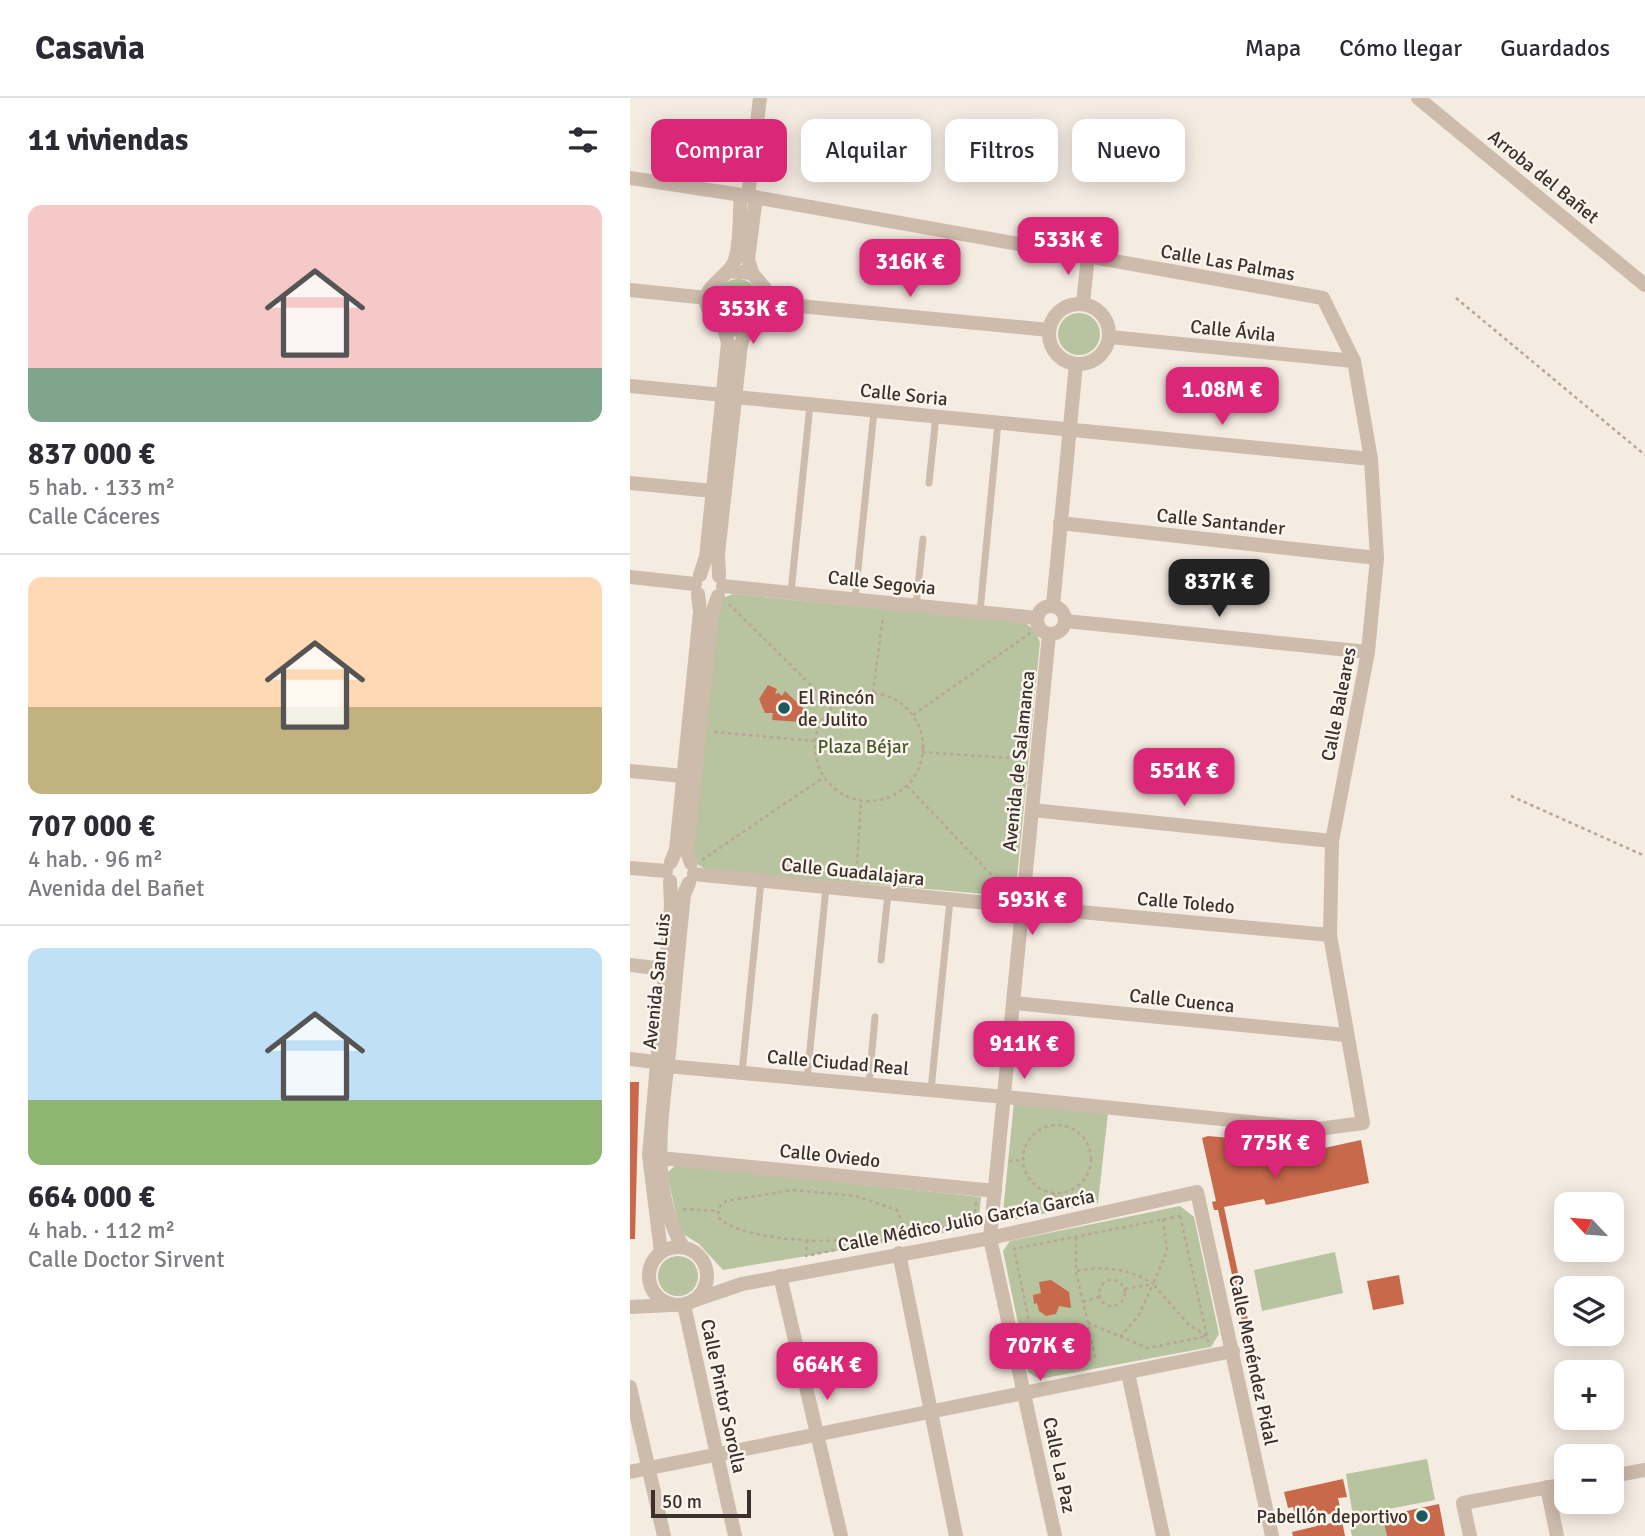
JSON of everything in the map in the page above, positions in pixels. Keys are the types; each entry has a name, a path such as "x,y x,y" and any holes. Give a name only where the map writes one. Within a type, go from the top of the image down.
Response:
{"street":[{"path":"752,273 747,259 749,196 760,98"},
{"name":"Arroba del Bañet","path":"1418,98 1645,285"},
{"name":"Calle Las Palmas","path":"630,178 749,196 1323,298"},
{"path":"728,271 752,273 761,280 768,303 765,314 747,329 724,328 715,320 707,298 718,277 728,271 735,261 749,196"},
{"path":"1083,303 1088,256"},
{"path":"630,290 707,298"},
{"name":"Calle Baleares","path":"1323,298 1353,361 1371,459 1377,558 1368,652 1332,841 1330,935 1363,1123"},
{"path":"768,303 1049,330"},
{"path":"1083,303 1103,314 1110,337 1098,358 1076,364 1055,353 1049,330 1060,310 1070,304 1083,303"},
{"name":"Avenida San Luis","path":"661,1252 649,1155 684,894 692,872 687,851 712,613 720,588 718,554 729,396 728,343 724,328"},
{"name":"Avenida San Luis","path":"682,1247 671,1226 660,1158 665,969 672,892 669,872 676,850 700,612 698,585 706,557 713,491 729,396 747,329"},
{"name":"Calle Ávila","path":"1110,337 1353,361"},
{"path":"1053,605 1076,364"},
{"name":"Calle Soria","path":"630,386 1371,459"},
{"path":"630,483 713,491"},
{"name":"Calle Santander","path":"1060,523 1377,558"},
{"path":"630,578 698,585 708,599 720,588 710,572 698,585"},
{"name":"Calle Segovia","path":"720,588 791,592 980,612 1041,626"},
{"path":"1053,605 1062,611 1066,621 1060,631 1041,626 1042,608 1053,605"},
{"path":"1066,621 1368,652"},
{"name":"Avenida de Salamanca","path":"1015,898 1032,810 1037,760 1041,626"},
{"path":"630,771 683,776"},
{"path":"1032,810 1332,841"},
{"path":"630,868 669,872 679,886 692,872 681,859 669,872"},
{"name":"Calle Guadalajara","path":"692,872 950,901 1015,898"},
{"path":"1034,897 1037,908 1032,918 1021,921 1011,915 1015,898 1034,897"},
{"name":"Calle Toledo","path":"1037,908 1330,935"},
{"path":"990,1238 1021,921"},
{"path":"630,965 665,969"},
{"name":"Calle Cuenca","path":"1014,1003 1346,1035"},
{"name":"Calle Ciudad Real","path":"630,1059 742,1073 1318,1129 1363,1123"},
{"name":"Calle Oviedo","path":"660,1158 995,1191"},
{"name":"Calle Médico Julio García García","path":"630,1306 684,1303 742,1284 990,1238 1197,1192"},
{"name":"Calle Menéndez Pidal","path":"1197,1192 1272,1536"},
{"name":"Calle La Paz","path":"990,1238 1055,1536"},
{"path":"682,1247 702,1259 707,1281 684,1303 653,1293 649,1283 653,1260 661,1252 682,1247"},
{"path":"898,1253 956,1536"},
{"path":"706,1269 720,1281 742,1284"},
{"path":"780,1276 841,1536"},
{"name":"Calle Médico Julio García García","path":"630,1306 642,1298 649,1283"},
{"name":"Calle Pintor Sorolla","path":"684,1303 735,1536"},
{"path":"630,1472 1233,1351"},
{"path":"1128,1373 1163,1536"},
{"path":"630,1387 664,1536"},
{"path":"1624,1473 1645,1469"},
{"path":"1470,1536 1463,1503 1554,1486"},
{"path":"1547,1487 1557,1536"}],"lane":[{"path":"791,592 810,404"},
{"path":"855,599 874,410"},
{"path":"929,483 936,416"},
{"path":"980,612 998,422"},
{"path":"916,605 923,539"},
{"path":"742,1073 761,881"},
{"path":"807,1079 826,888"},
{"path":"881,960 888,894"},
{"path":"931,1090 950,901"},
{"path":"869,1084 875,1017"}],"path":[{"path":"1456,299 1645,454"},
{"path":"720,588 833,707"},
{"path":"873,693 885,602"},
{"path":"913,715 1041,626"},
{"path":"873,693 899,702 913,715 919,727 922,752 920,766 907,786 886,799 861,802 842,795 824,777 818,766 816,741 822,722 833,707 843,699 873,693"},
{"path":"700,731 816,741"},
{"path":"922,752 1037,760"},
{"path":"692,872 824,777"},
{"path":"907,786 1015,898"},
{"path":"1511,796 1645,856"},
{"path":"855,891 861,802"},
{"path":"1061,1125 1076,1130 1085,1139 1091,1162 1082,1183 1073,1190 1048,1193 1030,1181 1023,1167 1023,1154 1026,1143 1036,1131 1061,1125"},
{"path":"807,1240 806,1256 974,1221 976,1199 966,1199 967,1188"},
{"path":"793,1190 866,1198 897,1210 902,1217 896,1229 875,1235 807,1240 764,1236 740,1229 722,1221 718,1211 726,1201 743,1196 793,1190"},
{"path":"675,1209 718,1211"},
{"path":"1076,1237 1076,1271 1095,1358 1039,1369 1014,1250 1076,1237 1163,1219 1180,1216 1207,1336"},
{"path":"1120,1337 1139,1315 1167,1251 1163,1219"},
{"path":"1076,1271 1118,1270 1153,1284 1188,1324 1207,1336"},
{"path":"1107,1280 1115,1280 1125,1289 1124,1299 1114,1306 1105,1304 1099,1297 1099,1289 1107,1280"},
{"path":"1125,1289 1153,1284"},
{"path":"1083,1302 1099,1297"},
{"path":"1088,1323 1148,1348 1207,1336"}],"green space":[{"path":"738,279 753,285 759,300 753,315 738,321 723,315 717,300 723,285"},
{"path":"1079,313 1094,319 1100,334 1094,349 1079,355 1064,349 1058,334 1064,319"},
{"name":"Plaza Béjar","path":"733,594 1025,623 1035,630 1040,642 1017,878 1008,892 996,895 707,870 697,864 693,853 718,612 723,598"},
{"path":"1014,1102 1108,1113 1098,1203 1002,1222"},
{"path":"676,1165 981,1197 978,1227 723,1270 699,1244 680,1232 667,1173"},
{"path":"1180,1206 1194,1217 1219,1334 1211,1347 1039,1379 1028,1372 1003,1251 1010,1241"},
{"path":"1335,1252 1343,1293 1262,1311 1254,1270"},
{"path":"678,1256 686,1257 692,1262 697,1268 697,1284 692,1290 686,1295 678,1296 670,1295 664,1290 659,1284 658,1276 659,1268 664,1262 670,1257"},
{"path":"1427,1459 1435,1500 1353,1516 1346,1474"},
{"path":"1382,1515 1387,1536 1352,1536 1349,1522"}],"building":[{"path":"768,685 777,689 775,694 782,696 785,691 806,711 800,722 772,720 773,713 765,713 759,699"},
{"path":"630,1082 639,1082 635,1239 630,1239"},
{"path":"1208,1136 1318,1146 1287,1147 1290,1166 1316,1161 1315,1150 1361,1140 1369,1183 1266,1205 1264,1199 1224,1207 1251,1334 1245,1335 1218,1210 1214,1210 1212,1202 1216,1201 1202,1138"},
{"path":"1399,1275 1404,1304 1373,1310 1367,1281"},
{"path":"1051,1280 1069,1292 1071,1308 1059,1306 1056,1314 1046,1316 1039,1311 1037,1303 1034,1304 1033,1295 1041,1293 1039,1282"},
{"path":"1343,1479 1347,1497 1338,1498 1341,1512 1324,1515 1326,1524 1342,1521 1345,1536 1293,1536 1292,1532 1317,1526 1316,1521 1297,1525 1293,1507 1288,1508 1284,1492"},
{"name":"Pabellón deportivo","path":"1439,1504 1445,1536 1387,1536 1382,1515 1393,1512 1395,1522 1403,1520 1402,1512"}],"place":[{"name":"El Rincón de Julito","path":"784,708"},
{"name":"Pabellón deportivo","path":"1422,1516"}]}
